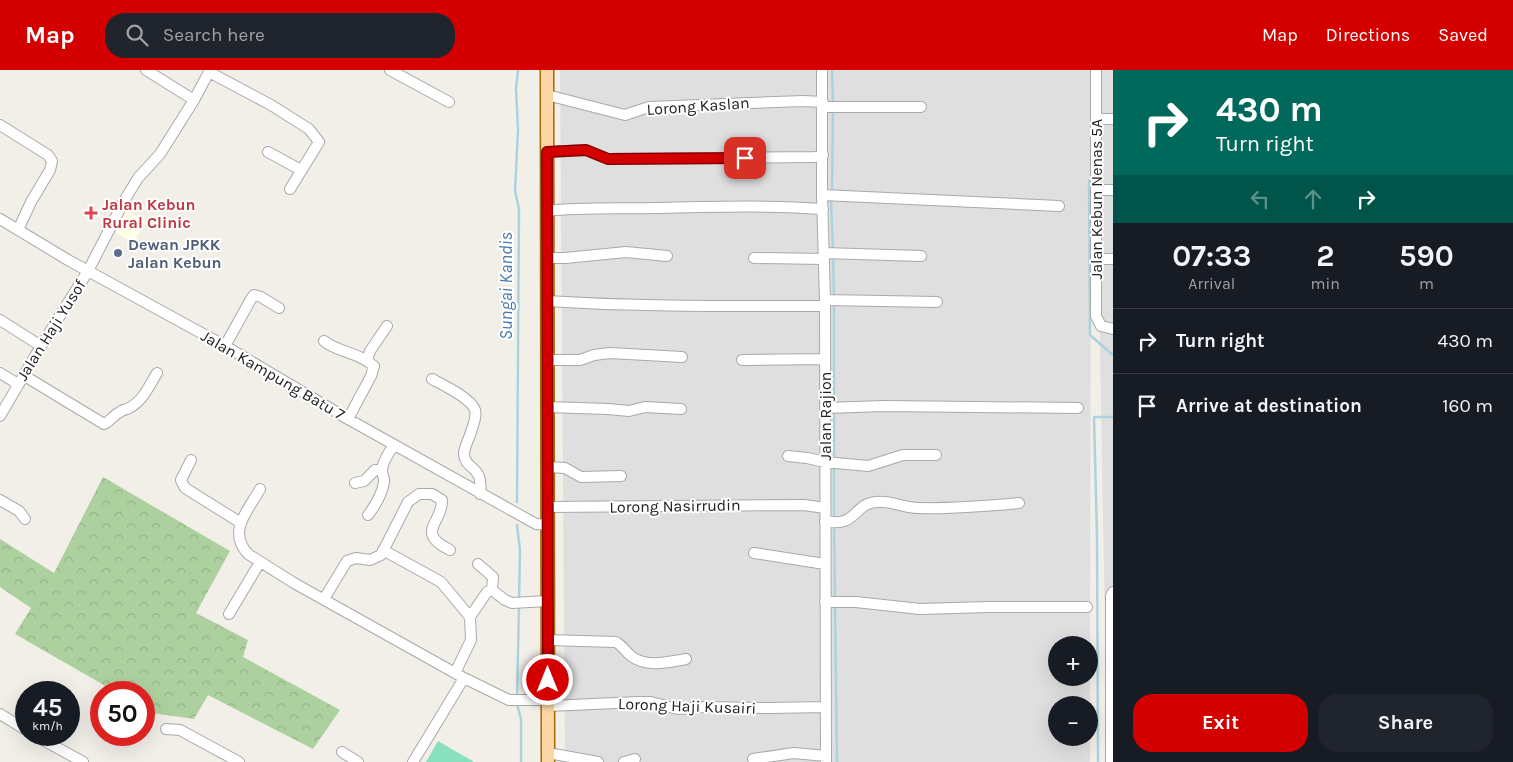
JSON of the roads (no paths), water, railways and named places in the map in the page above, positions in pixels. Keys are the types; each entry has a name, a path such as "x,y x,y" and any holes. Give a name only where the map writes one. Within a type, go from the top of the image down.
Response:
{"main road":[{"path":"547,70 554,97 547,211 547,302 552,360 547,407 548,758"}],"street":[{"path":"146,70 194,100"},
{"path":"390,70 449,102"},
{"name":"Jalan Rajion","path":"822,70 826,105 814,157 829,195 823,209 824,256 829,302 819,359 831,407 832,463 820,508 826,522 825,564 828,602 824,707 826,759"},
{"name":"Jalan Kebun Nenas 5A","path":"1096,70 1096,316 1100,326 1113,329"},
{"path":"210,71 309,129 319,142 290,188"},
{"name":"Jalan Haji Yusof","path":"0,416 88,271 138,178 160,154 210,71"},
{"name":"Lorong Kaslan","path":"554,97 625,115 649,107 803,101 826,105 921,107"},
{"path":"1096,119 1113,119"},
{"path":"0,125 48,155 52,161 50,170 31,202 18,230"},
{"path":"552,152 586,150 608,159 814,157"},
{"path":"268,152 301,170"},
{"path":"1097,190 1113,190"},
{"path":"829,195 1059,206"},
{"path":"547,211 575,208 784,206 823,209"},
{"name":"Jalan Kampung Batu 7","path":"0,219 88,271 225,346 480,494 536,524 547,525"},
{"path":"547,258 626,252 667,256"},
{"path":"754,258 921,256"},
{"path":"1097,259 1113,259"},
{"path":"225,346 254,295 279,308"},
{"path":"547,302 714,307 829,302 937,302"},
{"path":"0,320 41,346"},
{"path":"367,360 370,350 387,326"},
{"path":"324,341 330,346 356,354 374,366 371,376 348,419"},
{"path":"552,360 580,360 594,355 610,353 682,357"},
{"path":"742,360 819,359"},
{"path":"0,373 21,379 104,424 110,421 117,413 126,410 142,399 158,373"},
{"path":"432,379 471,403 475,411 475,419 464,454 466,461 479,473 482,482 480,494"},
{"path":"547,407 629,411 645,407 681,409"},
{"path":"831,407 1078,408"},
{"path":"368,515 376,504 384,484 385,480 382,470 394,445"},
{"path":"788,456 868,466 903,455 936,455"},
{"path":"191,460 181,480 185,488 241,523"},
{"path":"547,467 565,468 581,477 621,476"},
{"path":"356,483 364,481 375,470 382,470"},
{"path":"260,489 238,530 238,539 242,547 260,562 460,675"},
{"path":"324,599 347,561 351,559 370,560 381,555 408,502 420,494 432,494 442,500 441,508 431,528 432,534 440,545 450,550"},
{"path":"0,500 19,511 25,519"},
{"path":"826,522 839,522 851,518 869,502 880,501 916,508 955,508 1019,503"},
{"name":"Lorong Nasirrudin","path":"547,507 804,505 820,508"},
{"path":"383,550 441,582 470,618"},
{"path":"754,554 825,564"},
{"path":"229,614 260,562"},
{"path":"478,564 493,577 492,590"},
{"path":"492,590 512,603 547,601"},
{"path":"413,762 460,675 471,640 470,618 487,592 492,590"},
{"path":"1111,762 1111,596 1113,592"},
{"path":"828,602 841,600 920,609 1087,607"},
{"path":"547,640 616,642 623,646 631,656 656,663 686,659"},
{"name":"Lorong Haji Kusairi","path":"460,675 509,700 530,700 548,703 651,702 678,709 704,707 824,707"},
{"path":"0,714 15,723"},
{"path":"166,729 180,730 239,762"},
{"path":"54,746 82,762"},
{"path":"342,752 358,762"},
{"path":"753,759 794,753 826,759"},
{"path":"548,758 598,762"},
{"path":"624,762 635,759"}],"waterway":[{"name":"Sungai Kandis","path":"517,502 519,209 515,191 518,130 516,89 518,70"},
{"path":"832,70 833,103"},
{"path":"832,193 833,109"},
{"path":"1089,181 1090,335 1113,355"},
{"path":"831,199 833,251"},
{"path":"833,256 834,298"},
{"path":"834,304 834,406"},
{"path":"834,411 834,461"},
{"path":"1098,762 1097,537 1094,417 1113,417"},
{"path":"834,466 834,518"},
{"path":"834,524 835,598"},
{"name":"Sungai Kandis","path":"517,525 520,550 519,601"},
{"path":"835,604 837,762"},
{"name":"Sungai Kandis","path":"517,698 519,606"},
{"name":"Sungai Kandis","path":"517,704 521,719 521,762"}],"place":[{"name":"Jalan Kebun Rural Clinic","path":"91,213"},
{"name":"Dewan JPKK Jalan Kebun","path":"118,253"}]}
